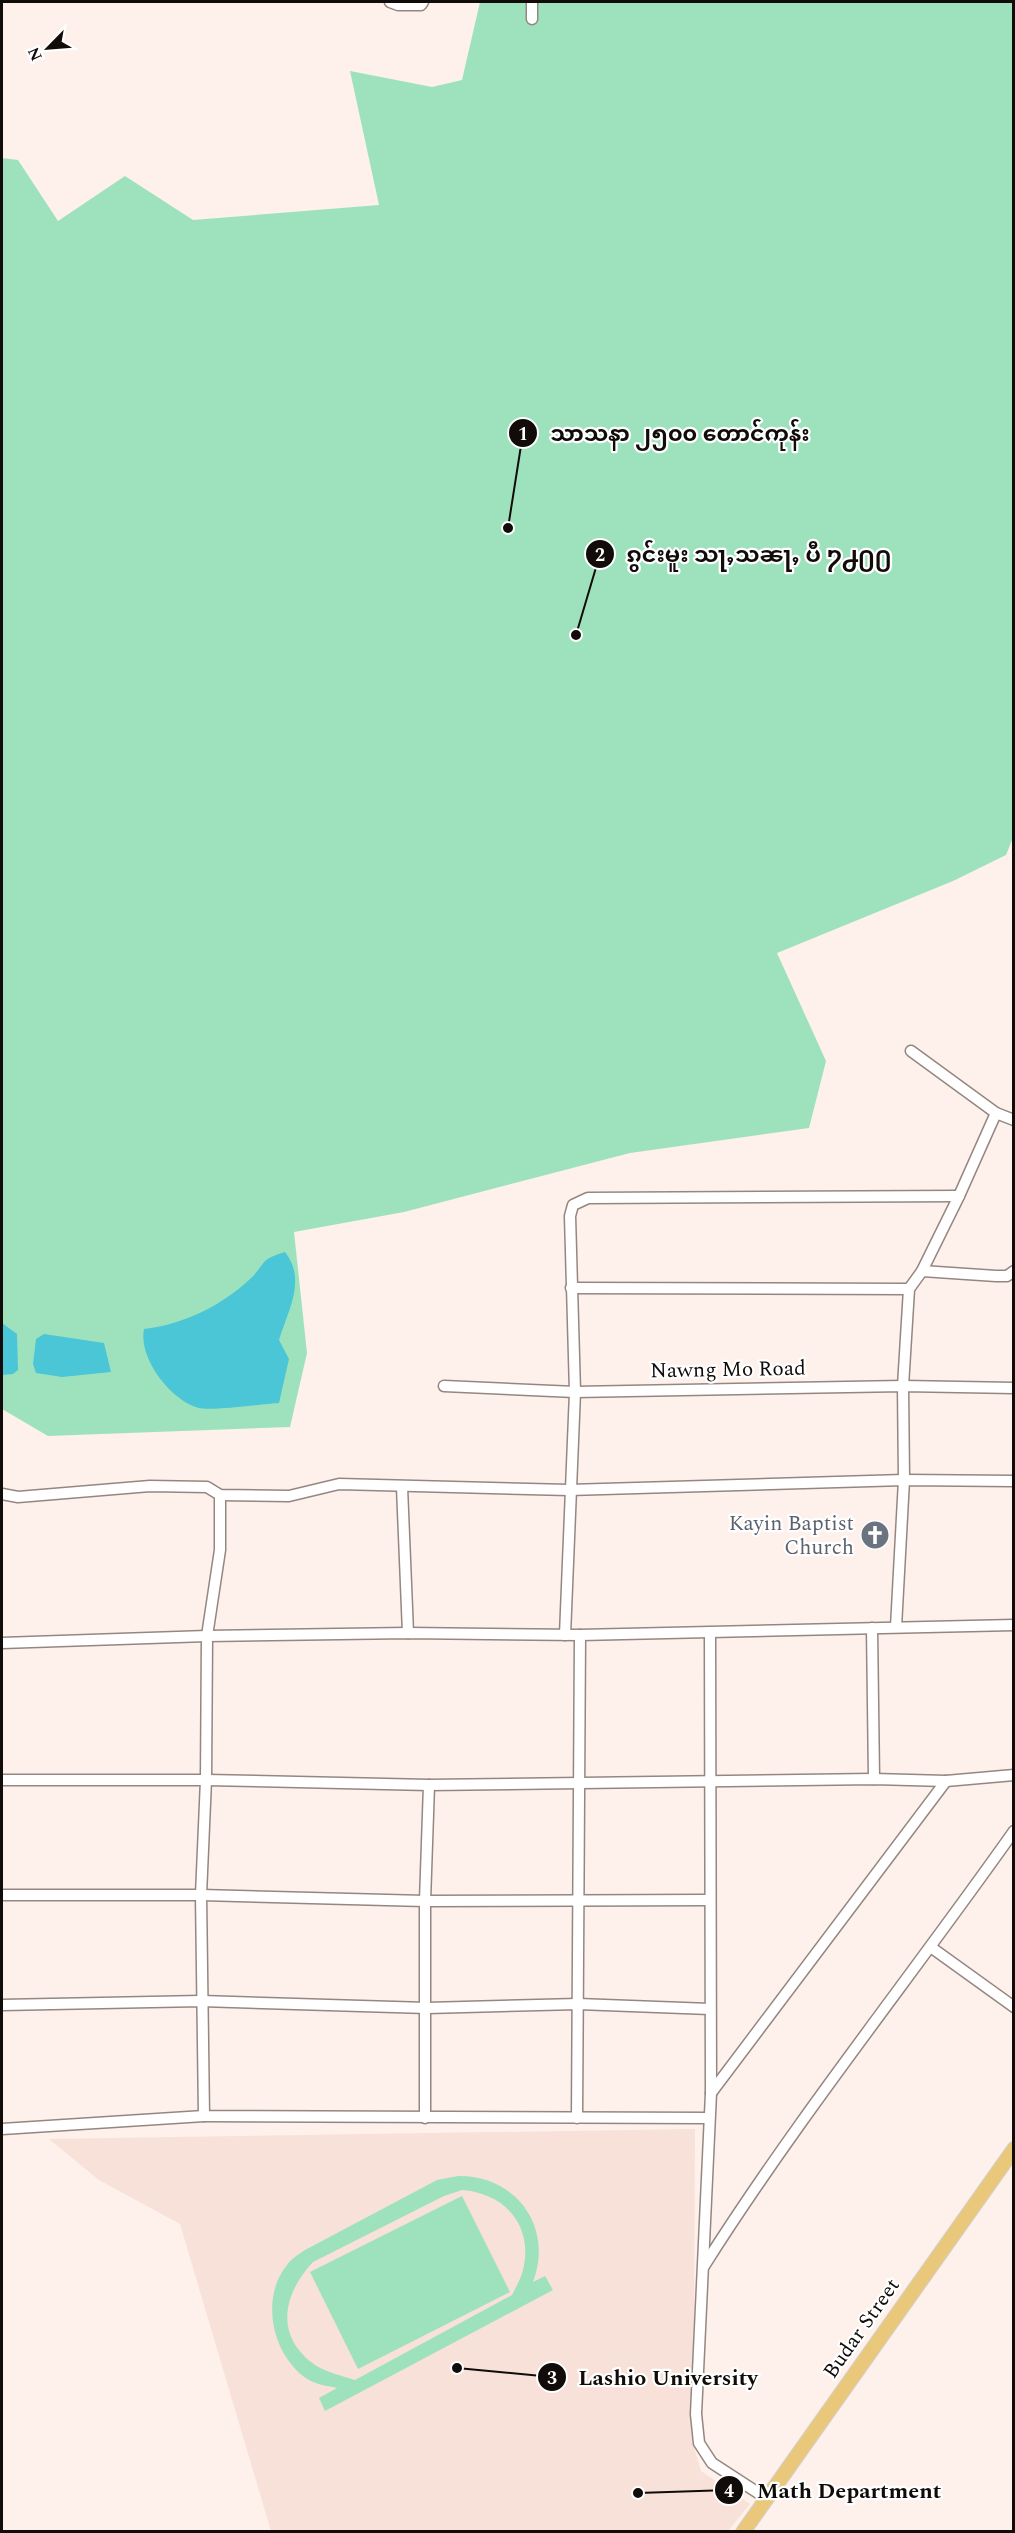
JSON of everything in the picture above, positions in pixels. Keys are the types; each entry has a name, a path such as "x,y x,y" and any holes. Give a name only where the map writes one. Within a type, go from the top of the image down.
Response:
{"main road":[{"name":"Budar Street","path":"743,2532 1008,2167 1014,2149"}],"street":[{"path":"390,2 398,5 420,5 423,2"},
{"path":"532,2 532,19"},
{"path":"911,1051 996,1113 1014,1120"},
{"path":"896,1627 904,1480 903,1386 909,1289 922,1271 959,1197 996,1113"},
{"path":"566,1635 575,1392 570,1216 573,1205 579,1200 959,1197"},
{"path":"922,1271 996,1276 1007,1276 1014,1271"},
{"path":"571,1288 909,1289"},
{"name":"Nawng Mo Road","path":"444,1386 575,1392 903,1386 1014,1388"},
{"path":"2,1494 18,1497 150,1486 207,1487 220,1495 289,1496 339,1484 570,1490 904,1480 1014,1480"},
{"path":"402,1487 408,1633"},
{"path":"204,2116 201,1895 206,1779 207,1636 220,1550 220,1495"},
{"path":"2,1643 207,1636 408,1633 580,1635 1014,1625"},
{"path":"872,1628 874,1779"},
{"path":"710,1633 708,1900 711,2093 708,2118 696,2414 699,2443 712,2463 766,2498"},
{"path":"577,2118 580,1635"},
{"path":"2,1780 206,1779 429,1785 946,1780 1014,1774"},
{"path":"711,2093 946,1780"},
{"path":"425,2118 427,2008 425,1900 429,1785"},
{"path":"703,2267 761,2176 932,1948 1014,1832"},
{"path":"2,1895 201,1895 425,1900 578,1898 708,1900"},
{"path":"932,1948 1014,2007"},
{"path":"2,2005 201,2001 427,2008 578,2004 710,2009"},
{"path":"2,2129 204,2116 708,2118"}],"shaded area":[{"path":"695,2129 694,2321 690,2416 693,2444 701,2471 750,2504 728,2531 271,2531 180,2224 99,2180 49,2139"}],"green space":[{"path":"480,2 1011,2 1014,5 1014,835 1006,855 953,881 777,953 826,1061 809,1128 630,1153 404,1212 294,1232 307,1353 290,1427 48,1436 2,1409 2,158 18,160 58,221 125,176 193,220 379,205 350,71 432,87 462,80"},
{"path":"458,2176 479,2178 497,2184 513,2195 525,2208 534,2224 538,2242 538,2262 533,2282 545,2276 553,2290 325,2411 319,2398 337,2388 309,2380 286,2358 279,2343 272,2311 278,2279 289,2263 305,2250 437,2180","holes":["462,2190 477,2192 503,2205 520,2226 525,2254 522,2273 512,2295 355,2380 319,2367 302,2354 293,2341 288,2328 287,2315 295,2288 313,2262 444,2196"]},
{"path":"462,2196 510,2292 358,2369 310,2272"}],"water":[{"path":"285,1252 295,1273 295,1284 291,1306 279,1340 289,1359 279,1403 205,1409 188,1404 168,1388 151,1365 143,1340 144,1329 187,1319 213,1306 249,1280 266,1260"},
{"path":"2,1323 17,1334 18,1370 13,1374 2,1375"},
{"path":"44,1334 104,1343 111,1372 62,1377 36,1373 33,1364 36,1339"}],"place":[{"name":"သာသနာ ၂၅၀၀ တောင်ကုန်း","path":"508,528"},
{"name":"ၵွင်းမူး သႃႇသၼႃႇ ပီ ႒႕႐႐","path":"576,635"},
{"name":"Kayin Baptist Church","path":"875,1535"},
{"name":"Lashio University","path":"457,2368"},
{"name":"Math Department","path":"638,2493"}]}
